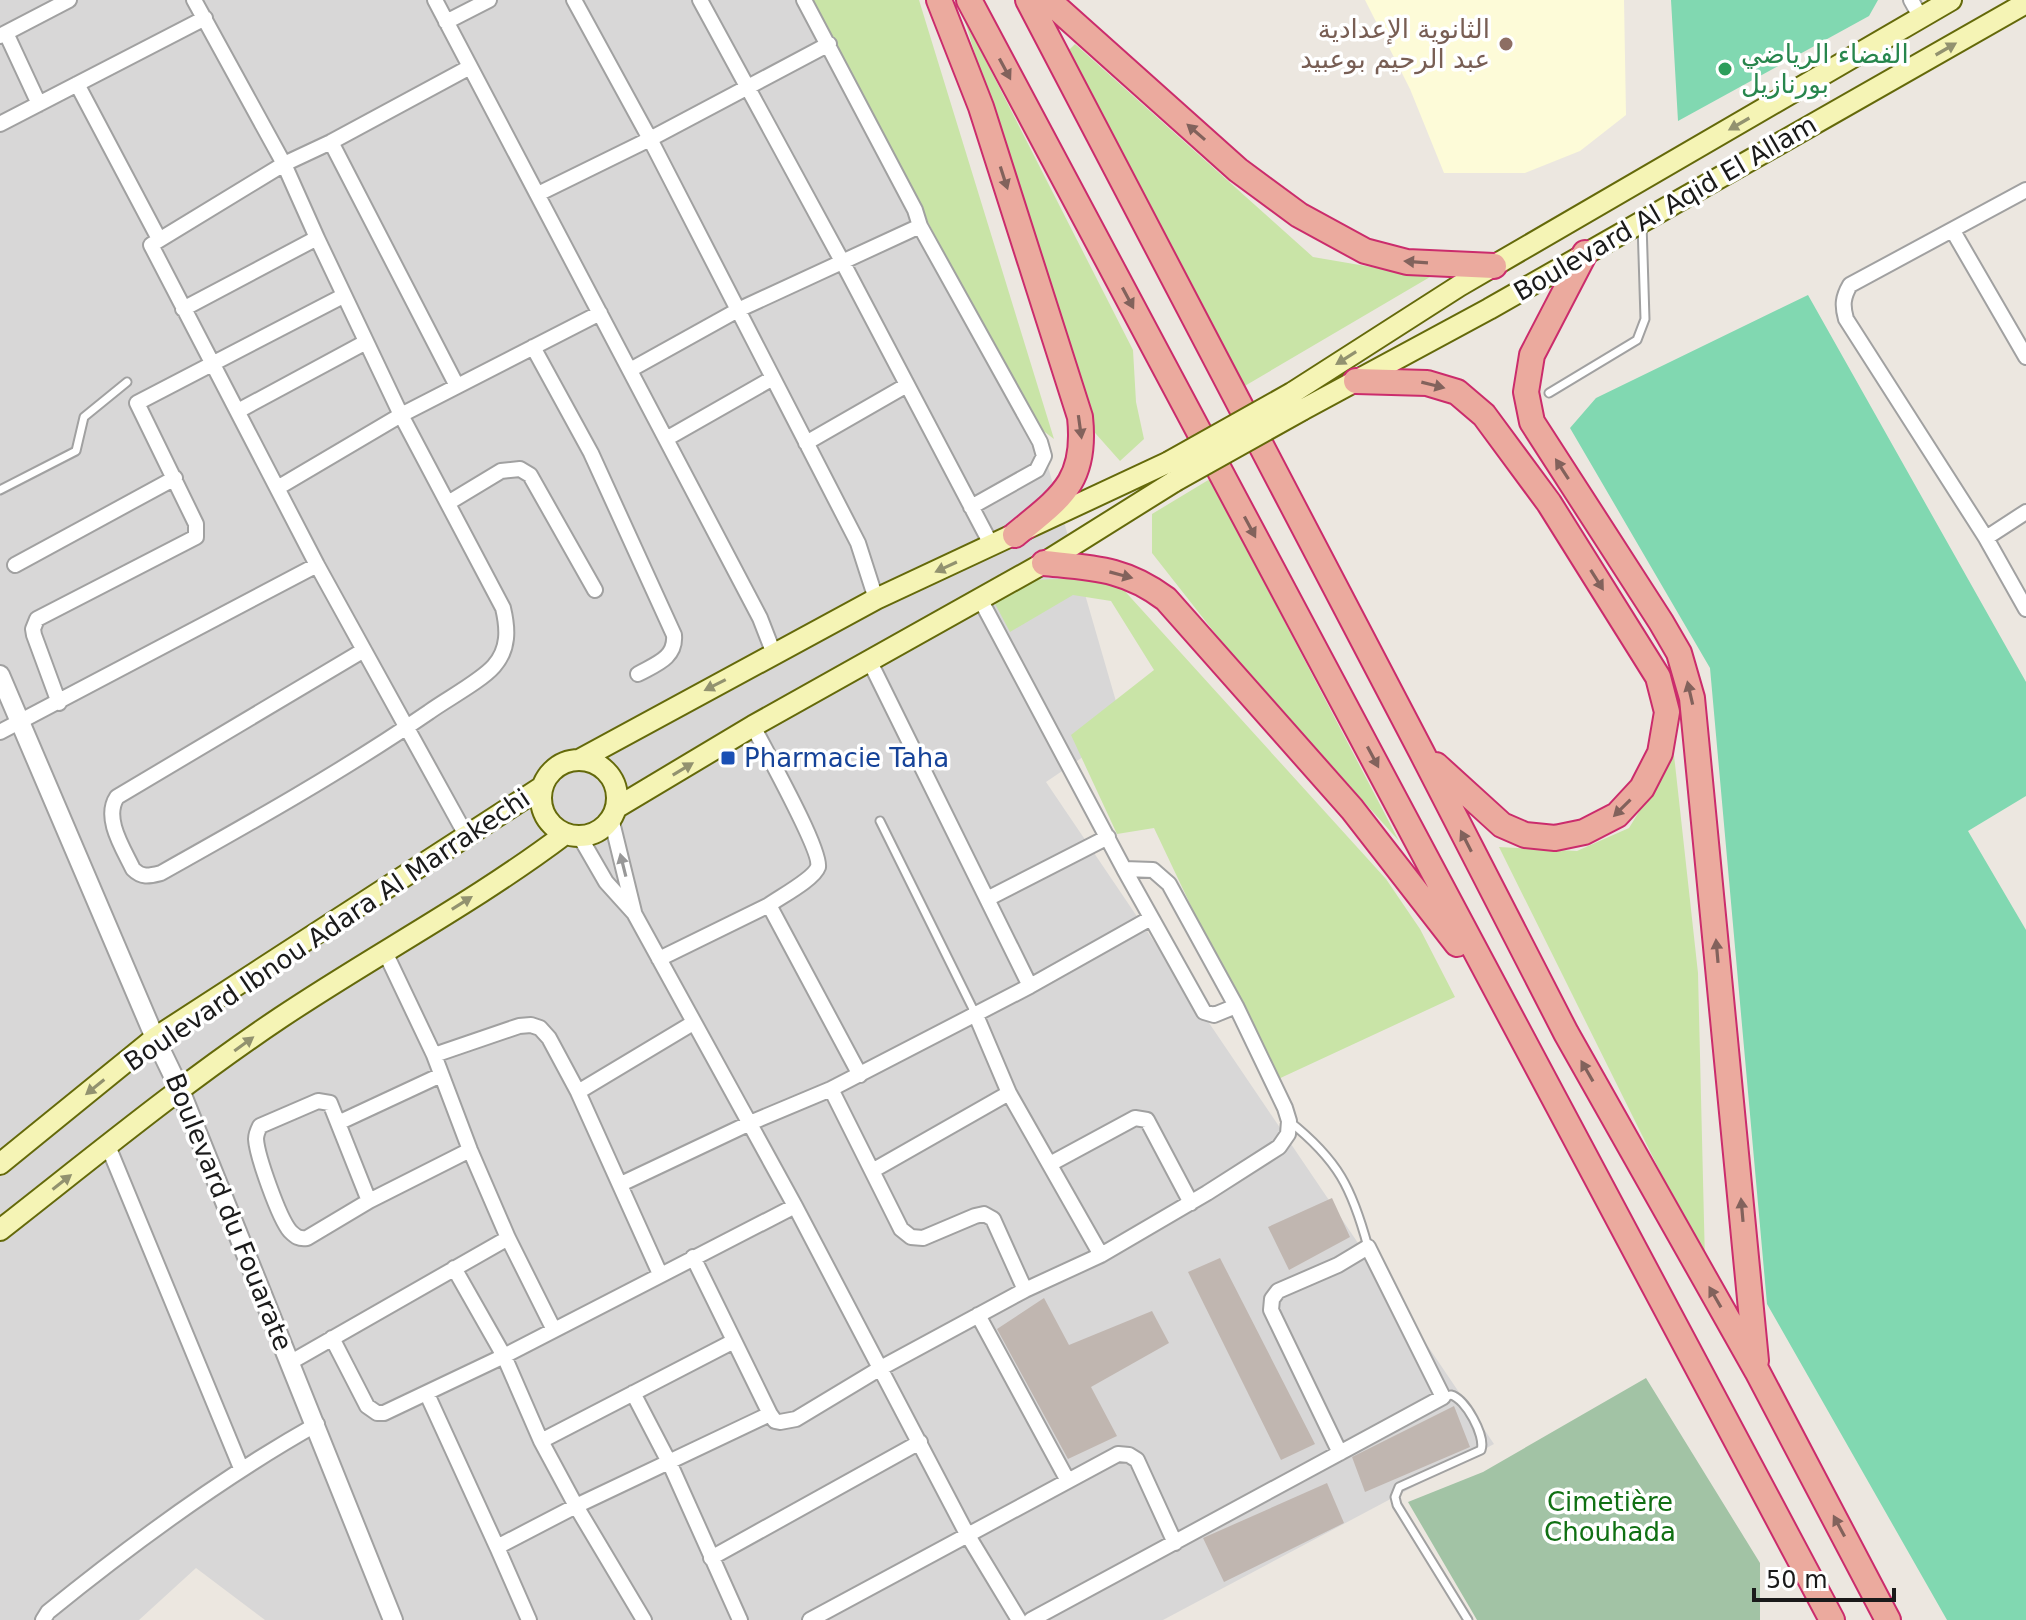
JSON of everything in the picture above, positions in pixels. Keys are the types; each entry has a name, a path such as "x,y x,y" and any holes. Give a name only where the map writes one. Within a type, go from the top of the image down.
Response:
{"highway":[{"path":"939,0 981,107 1080,417 1083,445 1075,474 1057,500 1015,535"},
{"path":"969,0 1832,1620"},
{"path":"1028,0 1566,1033 1757,1371 1888,1620"},
{"path":"1048,0 1238,170 1299,215 1365,251 1407,262 1494,266"},
{"path":"1585,253 1532,355 1526,392 1532,422 1679,653 1692,698 1757,1371"},
{"path":"1356,381 1427,383 1457,392 1484,415 1549,503 1658,677 1667,712 1660,753 1642,788 1617,815 1584,832 1555,838 1525,835 1502,825 1421,751"},
{"path":"1044,563 1122,574 1144,583 1166,599 1361,820 1444,925 1524,1045"}],"main road":[{"name":"Boulevard Al Aqid El Allam","path":"1297,402 1494,266 1916,9 1951,0"},
{"name":"Boulevard Al Aqid El Allam","path":"1297,402 1356,381 2026,3"},
{"path":"1172,471 1044,563 753,726 614,813 603,828 592,834 572,835 553,827 544,815 542,787 556,768 579,760 876,599 1015,535 1172,471 1297,402"},
{"path":"579,760 604,770 613,781 617,794 614,813"},
{"name":"Boulevard Ibnou Adara Al Marrakechi","path":"0,1164 155,1038 542,787"},
{"name":"Boulevard Ibnou Adara Al Marrakechi","path":"0,1230 180,1090 280,1018 572,835"}],"street":[{"path":"39,104 3,35 69,0"},
{"path":"194,0 284,164 401,415 503,608 507,639 494,667 407,727 266,815 161,873 144,876 133,869 111,812 117,797 364,650"},
{"path":"435,0 760,618 774,654"},
{"path":"446,22 489,0"},
{"path":"574,0 650,139 858,543 876,599"},
{"path":"700,0 992,546"},
{"path":"804,0 915,210 920,226 1040,442 1044,456 1037,470 971,507"},
{"path":"0,124 205,18"},
{"path":"538,194 650,139 829,44"},
{"path":"466,835 317,565 151,245 284,164 470,67"},
{"path":"77,84 159,239"},
{"path":"331,142 457,386"},
{"path":"2026,190 1850,285 1844,296 1843,308 1846,319 1986,538 2026,609"},
{"path":"630,370 738,310 920,226"},
{"path":"1953,231 2026,357"},
{"path":"183,309 317,238"},
{"path":"59,703 34,635 37,619 196,537 196,524 137,403 343,296"},
{"path":"279,487 401,415 600,313"},
{"path":"238,411 366,342"},
{"path":"533,347 591,453 674,635 673,650 666,659 638,674"},
{"path":"666,439 773,378"},
{"path":"806,443 907,385"},
{"path":"448,503 501,471 520,469 530,475 595,590"},
{"path":"15,565 175,478"},
{"path":"1986,538 2026,512"},
{"path":"0,732 317,565"},
{"path":"979,597 1204,1012 1214,1015 1236,1006"},
{"path":"869,660 1030,986"},
{"name":"Boulevard du Fouarate","path":"0,675 180,1090 317,1424 393,1620"},
{"path":"659,959 769,905 814,875 819,866 808,831 753,726"},
{"path":"614,813 634,913"},
{"path":"572,835 606,882 634,913 795,1206 967,1534 1019,1620"},
{"path":"987,899 1108,837"},
{"path":"693,1257 770,1414 780,1422 796,1419 978,1315 1101,1255 1279,1147 1288,1134 1289,1121 1236,1006 1169,884 1153,870 1124,869"},
{"path":"769,905 860,1075"},
{"path":"621,1184 860,1075 1151,918"},
{"path":"385,952 434,1055 508,1238 554,1330"},
{"path":"975,1013 1009,1093 1101,1255"},
{"path":"578,1092 693,1023"},
{"path":"434,1055 504,1031 531,1025 540,1028 549,1038 578,1092 660,1274"},
{"path":"338,1123 441,1075"},
{"path":"831,1089 901,1229 911,1237 923,1238 984,1214 993,1219 1025,1290"},
{"path":"872,1171 1009,1093"},
{"path":"369,1201 330,1103 324,1100 260,1126 256,1138 266,1174 284,1222 292,1234 301,1238 307,1238 369,1201 470,1150"},
{"path":"1050,1164 1142,1117 1147,1120 1191,1203"},
{"path":"108,1146 241,1468"},
{"path":"332,1338 371,1410 384,1413 504,1356 795,1206"},
{"path":"291,1362 508,1238"},
{"path":"1031,1620 1175,1543 1443,1397 1368,1247 1338,1265 1278,1291 1272,1299 1271,1310 1340,1453"},
{"path":"454,1268 504,1356 541,1441 642,1619"},
{"path":"978,1315 1068,1481"},
{"path":"541,1441 734,1341"},
{"path":"633,1393 670,1464 740,1620"},
{"path":"427,1394 529,1620"},
{"path":"497,1547 770,1414"},
{"path":"43,1620 48,1612 92,1577 241,1468 317,1424"},
{"path":"711,1558 920,1442"},
{"path":"810,1620 1118,1454 1137,1460 1175,1543"}],"lane":[{"path":"1549,393 1637,340 1645,319 1642,221"},
{"path":"0,490 76,451 84,417 127,382"},
{"path":"880,821 975,1013"},
{"path":"1289,1121 1333,1162 1357,1209 1368,1247"},
{"path":"1443,1397 1451,1395 1460,1399 1483,1437 1483,1446 1481,1450 1399,1487 1395,1497 1468,1620"}],"shaded area":[{"path":"0,0 810,0 1042,446 1124,729 1046,782 1494,1444 1163,1620 265,1620 196,1568 139,1620 0,1620"},
{"name":"الثانوية الإعدادية عبد الرحيم بوعبيد","path":"1365,0 1624,0 1626,115 1580,151 1525,173 1444,173 1410,89"}],"green space":[{"path":"812,0 919,0 1054,439 1033,423"},
{"name":"الفضاء الرياضي بورنازيل","path":"1671,0 1878,0 1869,16 1678,121"},
{"path":"964,18 1133,350 1136,402 1144,439 1120,461 1088,425"},
{"path":"1075,44 1313,257 1430,277 1243,387 1067,52"},
{"path":"1808,295 2026,682 2026,796 1968,831 2026,930 2026,1620 1947,1620 1767,1304 1710,668 1570,428 1596,398"},
{"path":"1210,479 1399,841 1229,651 1152,553 1152,514"},
{"path":"1090,578 1122,588 1386,879 1420,929 1455,997 1274,1081 1154,828 1117,834 1071,735 1154,670 1111,601 1073,595 1010,632 993,600 1028,580"},
{"path":"1674,755 1698,973 1705,1262 1499,847 1577,851 1629,828"},
{"name":"Cimetière Chouhada","path":"1646,1378 1760,1563 1760,1620 1477,1620 1408,1502 1483,1472"}],"building":[{"path":"1332,1198 1350,1237 1289,1270 1268,1227"},
{"path":"1220,1258 1315,1444 1281,1460 1188,1272"},
{"path":"1044,1298 1069,1345 1152,1311 1169,1343 1091,1387 1117,1436 1068,1459 997,1329"},
{"path":"1454,1406 1470,1447 1365,1492 1352,1457"},
{"path":"1327,1483 1344,1523 1224,1582 1203,1538"}],"place":[{"name":"الثانوية الإعدادية عبد الرحيم بوعبيد","path":"1506,44"},
{"name":"الفضاء الرياضي بورنازيل","path":"1725,69"},
{"name":"Pharmacie Taha","path":"728,758"}]}
